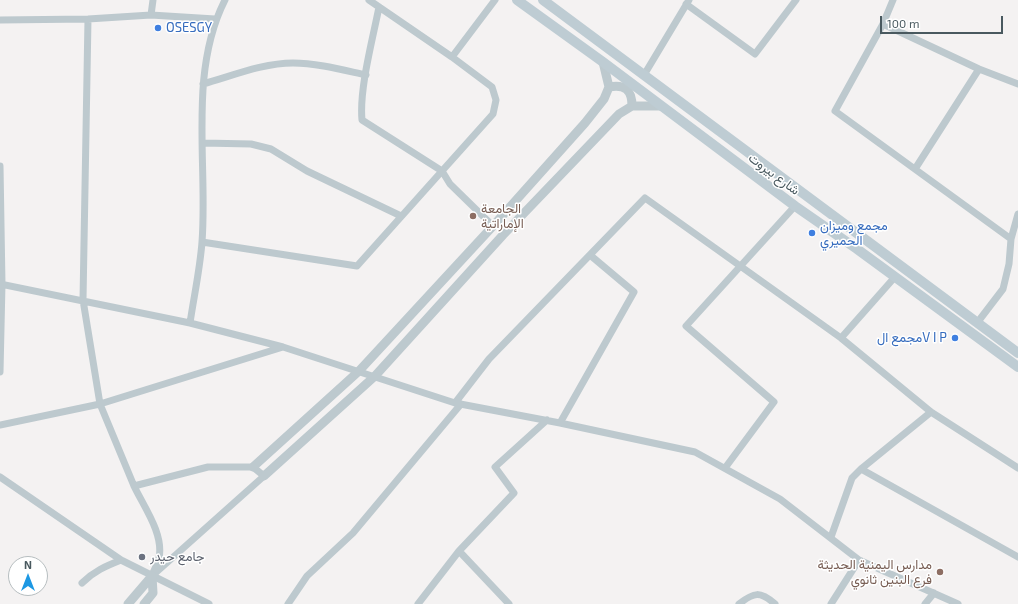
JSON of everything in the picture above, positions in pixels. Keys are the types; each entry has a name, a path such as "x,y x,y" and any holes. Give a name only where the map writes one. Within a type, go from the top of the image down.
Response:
{"main road":[{"name":"شارع بيروت","path":"517,0 603,62 796,206 857,249 894,278 1018,367"},
{"name":"شارع بيروت","path":"543,0 1018,353"},
{"path":"857,249 865,238"}],"street":[{"path":"151,15 153,0"},
{"path":"190,323 202,242 203,84 215,19 225,0"},
{"path":"202,242 357,266 493,114 496,100 492,87 452,57 369,0"},
{"path":"452,57 495,0"},
{"path":"644,76 687,2 754,54 796,0"},
{"path":"893,0 883,24 835,111 1011,239"},
{"path":"379,7 366,74 361,111 362,120 442,171 450,184 503,235"},
{"path":"0,20 88,19 151,15 215,19"},
{"path":"88,19 83,300 100,404 134,486 157,534 160,547 159,559 152,576 153,593 144,604"},
{"path":"883,24 979,69 1018,84"},
{"path":"253,467 359,371 493,226 585,123 604,99 609,87 603,62"},
{"path":"203,84 272,65 292,63 309,64 366,74"},
{"path":"916,169 979,69"},
{"path":"609,87 617,86 626,88 632,96 632,106"},
{"path":"128,604 152,576 375,376 503,235 620,114 632,106 661,106"},
{"path":"203,143 251,144 271,149 307,171 401,216"},
{"path":"0,166 0,372"},
{"path":"288,604 307,576 352,533 458,404 488,359 645,198 841,338 931,412 1018,468"},
{"path":"725,468 774,402 686,326 796,206"},
{"path":"977,323 1003,289 1009,264 1011,239 1018,214"},
{"path":"560,422 634,292 590,255"},
{"path":"841,338 894,278"},
{"path":"1,284 190,323 283,347 458,404 560,422 694,452 780,499 859,560 958,604"},
{"path":"0,425 100,404 283,347"},
{"path":"831,537 852,478 931,412"},
{"path":"418,604 459,551 514,493 495,468 547,420"},
{"path":"134,486 208,467 253,467 264,476"},
{"path":"861,469 1018,557"},
{"path":"0,477 121,560 209,604"},
{"path":"459,551 509,604"},
{"path":"82,582 91,574 107,565 121,560"},
{"path":"831,604 859,560"},
{"path":"925,604 934,593"},
{"path":"739,604 748,597 756,594 765,596 775,604"}],"place":[{"name":"OSESGY","path":"158,28"},
{"name":"الجامعة الإماراتية","path":"473,216"},
{"name":"مجمع وميزان الحميري","path":"812,233"},
{"name":"مجمع الV I P","path":"955,338"},
{"name":"جامع حيدر","path":"142,557"},
{"name":"مدارس اليمنية الحديثة فرع البنين ثانوي","path":"940,572"}]}
